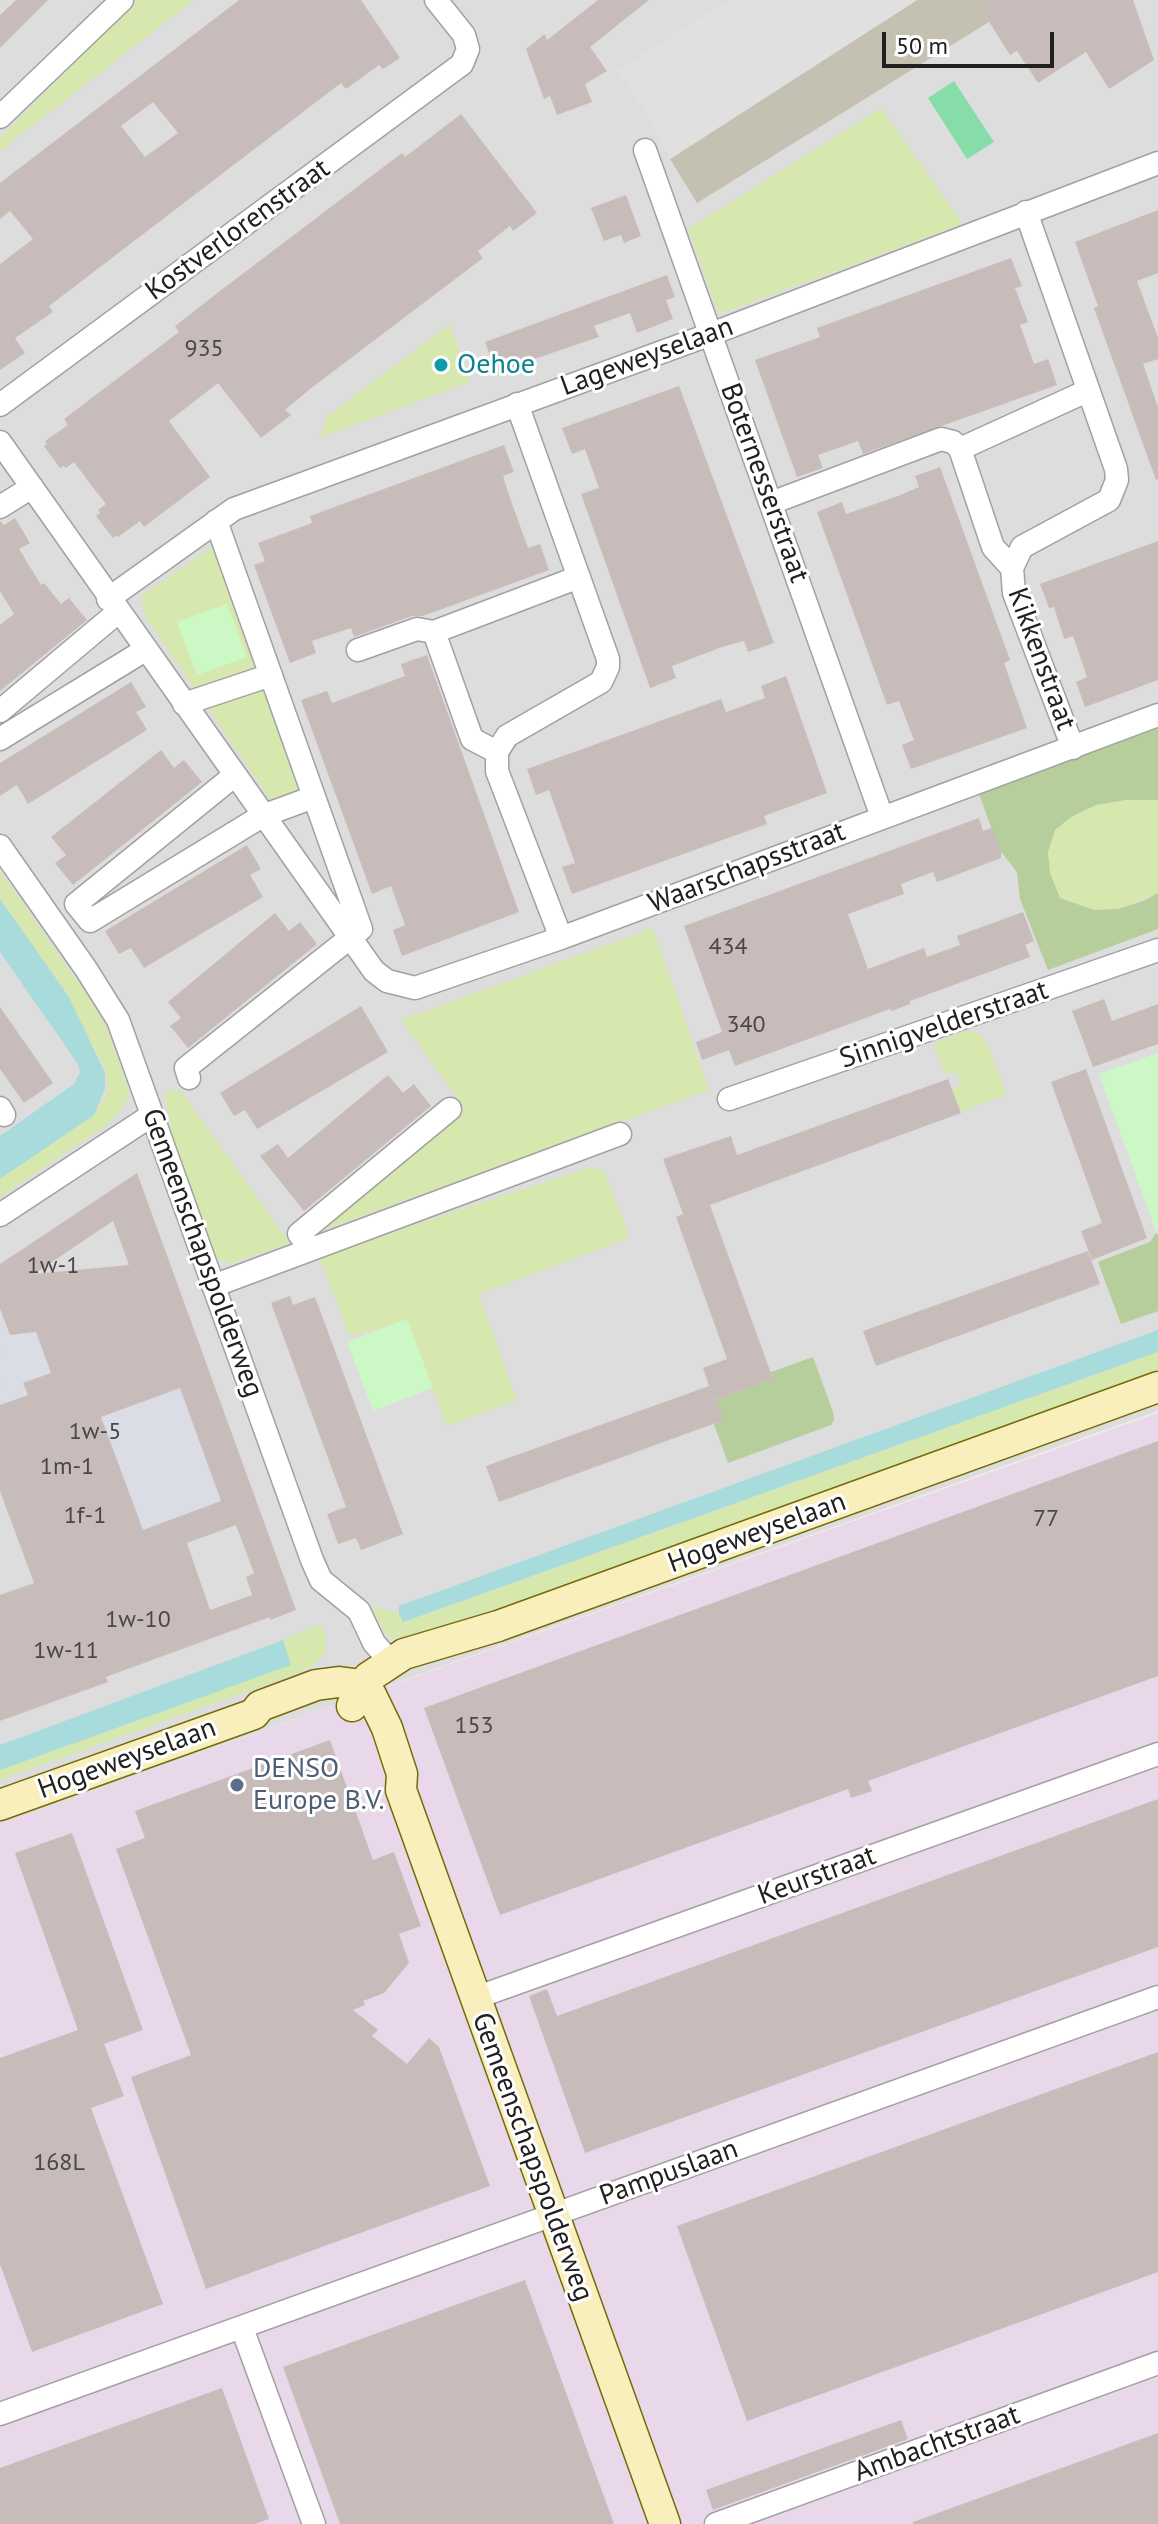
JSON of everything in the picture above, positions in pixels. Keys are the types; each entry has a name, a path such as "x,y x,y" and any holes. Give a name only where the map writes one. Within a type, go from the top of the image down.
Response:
{"main road":[{"name":"Hogeweyselaan","path":"0,1805 254,1714 265,1719 327,1701 342,1701 357,1696 390,1661 425,1646 498,1626 1158,1387"},
{"name":"Gemeenschapspolderweg","path":"357,1696 389,1779 401,1790 665,2524"}],"street":[{"path":"0,117 122,0"},
{"name":"Kostverlorenstraat","path":"0,405 462,64 468,49 464,35 436,0"},
{"name":"Boternesserstraat","path":"645,150 882,817"},
{"name":"Lageweyselaan","path":"113,605 234,509 711,334 1158,163"},
{"name":"Kikkenstraat","path":"1026,212 1116,469 1114,491 1109,500 1022,547 1012,568 1014,593 1073,748"},
{"path":"771,503 941,439 953,442 960,449 1087,391"},
{"path":"517,404 608,659 605,675 594,686 507,736 497,752 497,771 561,938"},
{"name":"Waarschapsstraat","path":"2,448 374,971 387,981 415,988 561,938 1158,715"},
{"name":"Kikkenstraat","path":"960,449 993,547 1012,568"},
{"path":"0,507 32,487"},
{"path":"189,1078 186,1068 361,929 216,521"},
{"path":"358,650 417,629 434,632 579,577"},
{"path":"0,711 113,605"},
{"path":"434,632 472,739 497,752"},
{"path":"0,739 145,650"},
{"path":"184,704 271,675"},
{"path":"235,775 76,904 90,921 262,816 314,797"},
{"name":"Gemeenschapspolderweg","path":"0,846 60,930 118,1020 321,1580 359,1611 374,1643 390,1661"},
{"path":"60,930 82,911"},
{"name":"Sinnigvelderstraat","path":"729,1099 1158,950"},
{"path":"311,1249 299,1234 450,1109"},
{"path":"0,1215 152,1115"},
{"path":"213,1286 620,1134"},
{"name":"Keurstraat","path":"475,1998 1158,1754"},
{"name":"Pampuslaan","path":"0,2414 1158,1997"},
{"path":"242,2328 314,2524"},
{"name":"Ambachtstraat","path":"716,2524 1158,2363"}],"shaded area":[{"path":"0,0 1158,0 1158,1411 0,1824"},
{"path":"728,0 917,0 670,159 641,104 617,71"},
{"path":"917,0 985,0 991,9 984,14 989,22 697,203 670,159"},
{"path":"1,1311 10,1335 36,1332 51,1373 23,1383 113,1675 107,1677 82,1608 0,1415"},
{"path":"180,1388 221,1501 143,1530 101,1417"},
{"path":"1158,1413 1158,2524 0,2524 0,1824"}],"green space":[{"path":"138,0 194,0 0,151 0,137"},
{"path":"954,81 994,142 967,159 928,98"},
{"path":"881,108 963,224 719,314 688,229"},
{"path":"450,324 470,382 319,438 327,416"},
{"path":"212,547 300,790 272,801 144,615 143,595"},
{"path":"227,604 247,657 197,675 177,622"},
{"path":"1158,728 1158,800 1125,800 1096,805 1071,817 1055,830 1048,852 1050,873 1060,898 1094,910 1118,909 1158,893 1158,929 1048,970 1020,899 1017,872 999,849 979,794"},
{"path":"1125,800 1158,800 1158,893 1118,909 1094,910 1060,898 1050,873 1048,852 1055,831 1071,817 1096,805"},
{"path":"0,871 95,1006 108,1031 130,1095 121,1110 105,1126 0,1197 0,1174 103,1102 108,1084 102,1061 0,913"},
{"path":"653,928 709,1090 312,1234 464,1107 401,1020"},
{"path":"964,1031 973,1031 981,1036 989,1048 1007,1095 959,1112 951,1089 961,1085 956,1071 945,1074 933,1044"},
{"path":"1158,1053 1158,1234 1157,1234 1099,1074"},
{"path":"164,1091 181,1091 290,1243 230,1264 214,1256 175,1150"},
{"path":"590,1167 604,1171 629,1235 627,1239 479,1294 517,1400 447,1426 407,1320 350,1337 319,1256"},
{"path":"1158,1230 1158,1311 1121,1324 1098,1262 1150,1242"},
{"path":"407,1319 433,1388 373,1411 347,1342"},
{"path":"1158,1352 1158,1379 442,1634 390,1638 372,1607 399,1613 404,1622"},
{"path":"813,1357 833,1412 831,1425 728,1463 714,1424 721,1421 714,1401 772,1379 771,1372"},
{"path":"320,1624 326,1638 326,1651 315,1664 293,1675 0,1780 0,1770 290,1664 283,1640"}],"water":[{"path":"0,899 69,997 105,1073 105,1089 94,1115 0,1179 0,1136 74,1084 80,1072 78,1064 0,952"},
{"path":"1158,1330 1158,1352 403,1622 399,1613 399,1606"},
{"path":"283,1640 291,1665 0,1770 0,1745"}],"building":[{"path":"16,0 48,0 0,48 0,15"},
{"path":"239,0 361,0 400,58 383,69 379,65 346,89 341,83 49,306 53,312 15,338 25,353 0,370 0,264 33,239 10,211 0,219 0,183","holes":["153,102 178,133 145,157 121,126"]},
{"path":"598,0 649,0 590,47 607,71 585,84 592,102 557,115 550,96 544,99 526,49 545,34 547,40"},
{"path":"985,0 1133,0 1154,60 1109,89 1086,52 1038,83 1017,51 1010,55 984,14 991,9"},
{"path":"461,114 537,213 513,231 510,226 478,251 483,258 310,389 285,410 291,415 261,438 218,383 169,421 210,477 144,527 140,521 113,538 96,516 106,504 74,462 60,468 44,446 47,444 45,441 68,425 64,419 179,332 175,326 402,153 405,157"},
{"path":"626,195 641,236 624,243 621,235 604,241 591,208"},
{"path":"1158,210 1158,273 1137,281 1158,338 1158,359 1143,364 1158,407 1156,480 1094,308 1098,306 1075,242"},
{"path":"1011,258 1022,286 1015,288 1028,322 1020,325 1034,364 1048,359 1057,385 863,454 858,441 818,455 823,468 797,477 755,360 820,337 817,328"},
{"path":"667,275 675,297 666,300 673,319 637,333 630,313 594,326 599,337 514,366 497,375 485,342"},
{"path":"679,386 774,643 748,652 744,641 722,647 672,666 676,678 650,688 581,494 599,488 585,449 572,454 562,428"},
{"path":"504,445 514,472 503,476 528,548 540,544 549,570 423,616 412,616 354,637 351,628 312,641 316,653 290,663 254,565 265,561 258,543 312,523 310,516"},
{"path":"940,467 1010,660 1004,663 1027,728 911,769 902,745 914,740 899,701 887,705 817,512 842,502 846,514 898,496 919,487 915,476"},
{"path":"15,518 30,543 19,549 41,585 44,583 61,604 69,598 87,620 0,691 0,625 14,614 0,591 0,521 4,525"},
{"path":"1158,541 1158,680 1085,707 1076,682 1087,677 1073,636 1064,639 1054,607 1049,608 1040,584"},
{"path":"427,655 519,912 402,956 393,930 405,925 391,886 372,894 301,700 327,691 332,703 405,676 401,664"},
{"path":"786,676 827,793 764,816 767,824 572,894 562,867 575,863 549,790 536,795 527,769 721,699 726,712 765,698 761,686"},
{"path":"131,682 146,707 136,712 147,730 28,804 17,785 0,796 0,763"},
{"path":"161,750 174,768 184,760 202,782 73,885 55,863 66,855 51,837"},
{"path":"979,818 983,831 992,828 1001,858 937,882 933,872 901,884 904,894 848,914 868,969 924,948 927,957 960,945 957,936 1023,912 1034,941 1025,945 1030,957 910,1001 910,1004 892,1011 890,1009 735,1066 729,1050 702,1060 696,1042 722,1032 684,926"},
{"path":"247,845 261,869 250,875 263,897 144,968 131,948 119,954 105,931"},
{"path":"275,913 289,931 300,922 317,944 188,1048 170,1026 181,1018 168,1002"},
{"path":"1104,999 1112,1021 1158,1004 1158,1044 1093,1067 1072,1011"},
{"path":"361,1006 388,1052 257,1129 245,1110 234,1116 220,1093"},
{"path":"0,1007 53,1083 24,1103 0,1069"},
{"path":"1086,1069 1147,1238 1092,1260 1081,1231 1102,1223 1051,1082"},
{"path":"388,1075 403,1093 414,1084 431,1106 304,1211 260,1156 278,1144 288,1158"},
{"path":"948,1079 961,1113 710,1205 773,1379 716,1400 724,1420 499,1502 486,1466 709,1386 703,1368 727,1359 676,1217 683,1214 663,1159 731,1136 737,1155"},
{"path":"137,1173 296,1610 106,1677 108,1682 0,1721 0,1595 34,1583 0,1491 0,1405 28,1395 23,1383 51,1373 36,1332 10,1335 0,1309 0,1264","holes":["113,1221 129,1265 34,1274","180,1388 221,1501 143,1530 101,1417","236,1525 254,1573 246,1577 252,1595 210,1610 187,1543"]},
{"path":"1088,1251 1100,1284 876,1366 863,1331"},
{"path":"290,1296 293,1305 315,1297 403,1534 361,1550 356,1538 338,1544 327,1514 346,1507 271,1303"},
{"path":"1158,1441 1158,1676 868,1781 872,1791 851,1798 848,1789 500,1915 424,1708"},
{"path":"330,1740 373,1860 394,1852 421,1926 399,1934 409,1963 384,1993 363,2001 365,2005 353,2010 378,2030 372,2036 407,2064 429,2038 439,2047 490,2186 206,2289 131,2077 191,2055 116,1849 145,1838 135,1811"},
{"path":"1158,1799 1158,1947 585,2153 529,1996 547,1989 557,2016"},
{"path":"72,1833 143,2030 104,2044 124,2096 91,2108 163,2304 32,2352 0,2264 0,2058 78,2030 15,1853"},
{"path":"1158,2052 1158,2272 747,2421 677,2226"},
{"path":"525,2280 614,2524 340,2524 283,2367"},
{"path":"222,2388 269,2519 255,2524 0,2524 0,2468"},
{"path":"901,2420 908,2439 713,2510 706,2490"},
{"path":"1158,2433 1158,2524 913,2524 913,2522"}],"place":[{"name":"Oehoe","path":"441,365"},
{"name":"DENSO Europe B.V.","path":"237,1785"}]}
